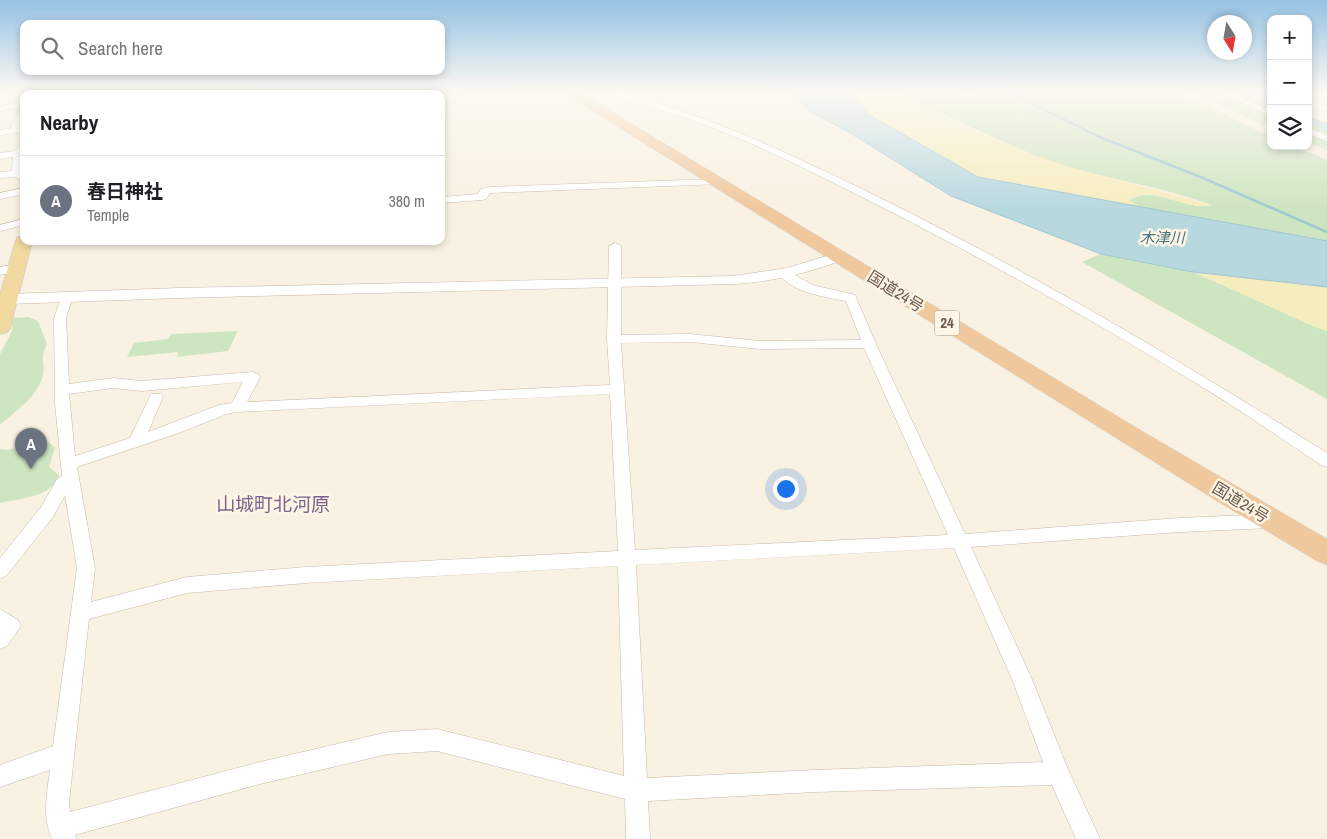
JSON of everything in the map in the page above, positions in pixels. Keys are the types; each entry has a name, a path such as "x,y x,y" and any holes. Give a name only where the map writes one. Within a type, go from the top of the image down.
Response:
{"highway":[{"name":"国道24号","path":"631,130 840,256 992,352 1327,553"}],"main road":[{"path":"3,313 8,269 22,245"}],"street":[{"path":"0,133 20,130"},
{"path":"726,130 820,172 1028,280 1164,358 1327,461"},
{"path":"1312,132 1327,138"},
{"path":"0,156 17,153 20,150"},
{"path":"0,175 20,174 17,153"},
{"path":"445,200 482,198 485,191 490,190 717,182"},
{"path":"0,196 20,192"},
{"path":"0,228 20,223"},
{"path":"615,246 614,338 627,559 638,839"},
{"path":"3,313 67,296 733,280 785,275 816,266 840,256"},
{"path":"785,275 797,284 820,292 851,298 868,344 1024,684 1058,772 1088,839"},
{"path":"67,296 60,318 63,390 70,471 86,568 57,802 62,833 250,776 388,743 437,740 635,790 1058,772"},
{"path":"614,338 690,338 760,345 868,344"},
{"path":"63,390 113,383 141,386 253,377 237,407"},
{"path":"0,571 47,512 70,471 136,442 224,410 237,407 618,389"},
{"path":"136,442 156,397"},
{"path":"81,613 187,585 306,576 960,541 1180,524 1272,521"},
{"path":"0,618 11,626 0,640"},
{"path":"0,776 62,754"}],"green space":[{"path":"978,130 1257,130 1267,135 1267,150 1303,150 1327,160 1327,241 1141,207 1128,201 1138,196 1148,195 1200,206 1211,205 1167,191 1056,163"},
{"path":"1312,130 1327,130 1327,150 1312,144"},
{"path":"1101,254 1193,272 1327,331 1327,399 1082,262"},
{"path":"29,317 38,321 47,344 43,354 43,375 31,397 0,425 0,354 12,331 12,318"},
{"path":"238,331 228,351 177,357 178,352 127,357 134,343 168,339 172,334"},
{"path":"44,439 55,447 49,467 59,475 55,482 50,488 34,496 0,503 0,449 8,450"}],"sand":[{"path":"896,130 974,130 1034,155 1080,170 1212,205 1201,206 1149,194 1129,200 1141,207 978,177"},
{"path":"1193,272 1327,287 1327,331 1315,327"}],"water":[{"name":"木津川","path":"845,130 896,130 978,177 1327,241 1327,287 1193,272 1101,254 951,196"}],"waterway":[{"path":"1085,130 1203,178 1327,232"}],"place":[{"name":"春日神社","path":"31,469"}],"district":[{"name":"山城町北河原","path":"273,504"}]}
